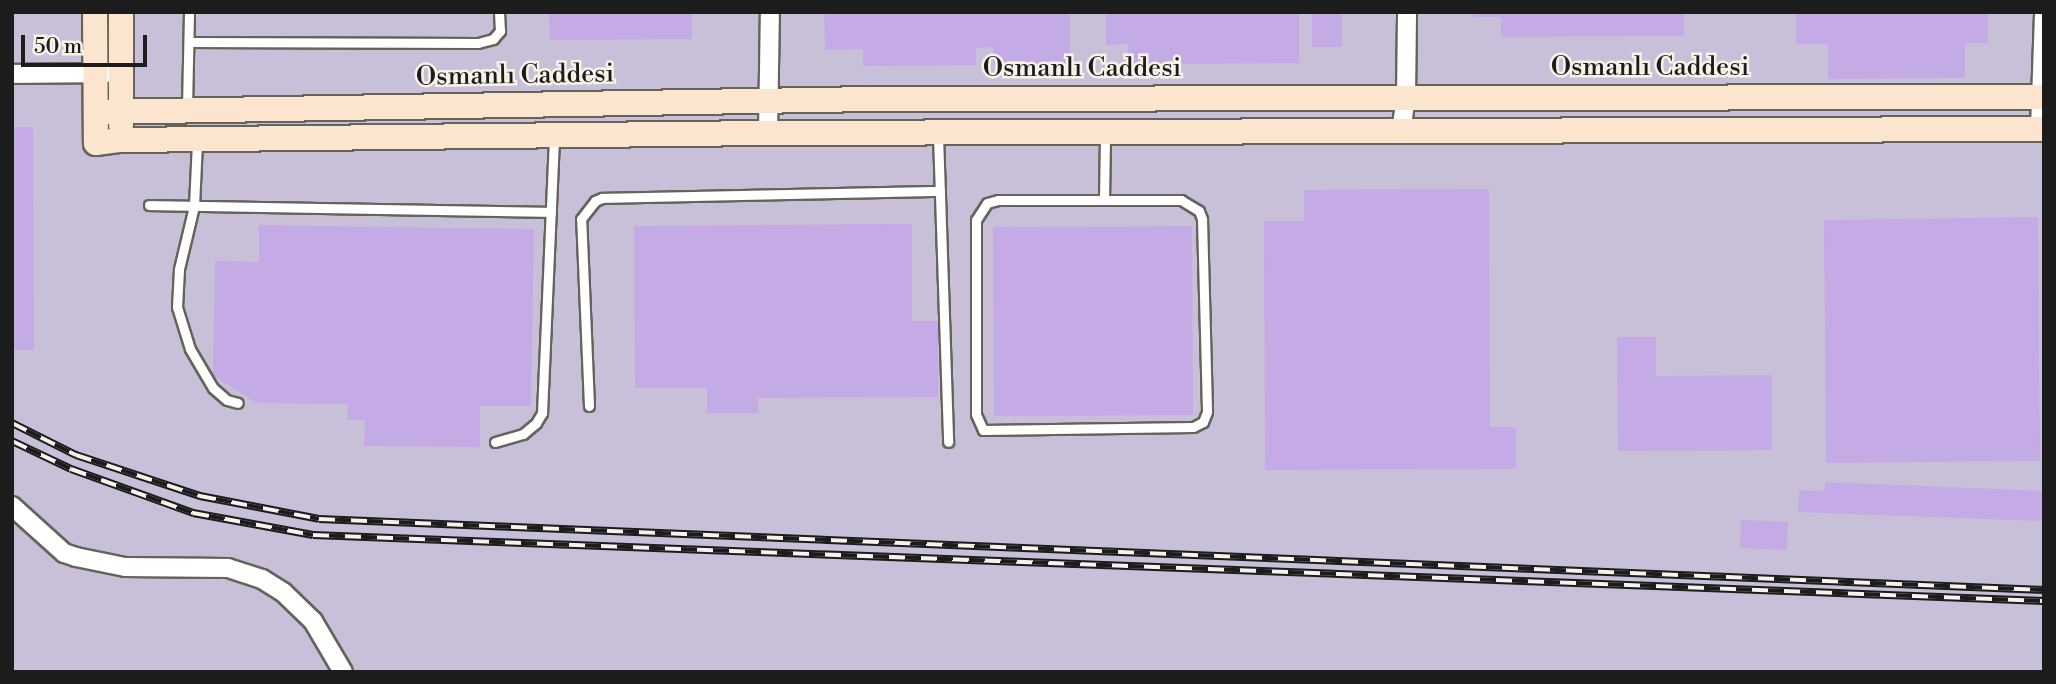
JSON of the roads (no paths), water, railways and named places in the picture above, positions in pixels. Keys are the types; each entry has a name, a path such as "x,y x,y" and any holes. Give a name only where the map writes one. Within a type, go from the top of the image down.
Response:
{"street":[{"path":"95,12 96,143 121,140 768,133 2042,129 2043,12"},
{"path":"121,12 121,140"},
{"path":"768,133 770,12"},
{"path":"1401,132 1406,97 1407,12"},
{"path":"12,75 121,73"},
{"name":"Osmanlı Caddesi","path":"96,112 1135,98 2043,97"},
{"path":"1135,98 1135,133"},
{"path":"1832,129 1835,98"},
{"path":"12,506 64,553 76,557 125,566 228,568 262,579 283,592 313,621 343,672"}],"lane":[{"path":"187,111 189,12"},
{"path":"189,42 478,43 493,38 500,31 499,12"},
{"path":"938,133 948,442"},
{"path":"1104,200 1105,133"},
{"path":"495,443 523,434 536,423 542,413 554,136"},
{"path":"197,141 194,206 179,269 177,307 190,349 213,388 227,400 238,403"},
{"path":"589,406 581,219 595,201 602,198 940,191"},
{"path":"998,200 1104,200 1181,200 1199,211 1202,219 1207,412 1203,422 1193,427 983,430 978,423 976,400 976,220 981,209 987,203 998,200"},
{"path":"149,205 551,212"}],"railway":[{"path":"12,423 76,455 200,496 319,519 2044,590"},
{"path":"12,441 71,469 193,513 313,535 2044,601"}]}
